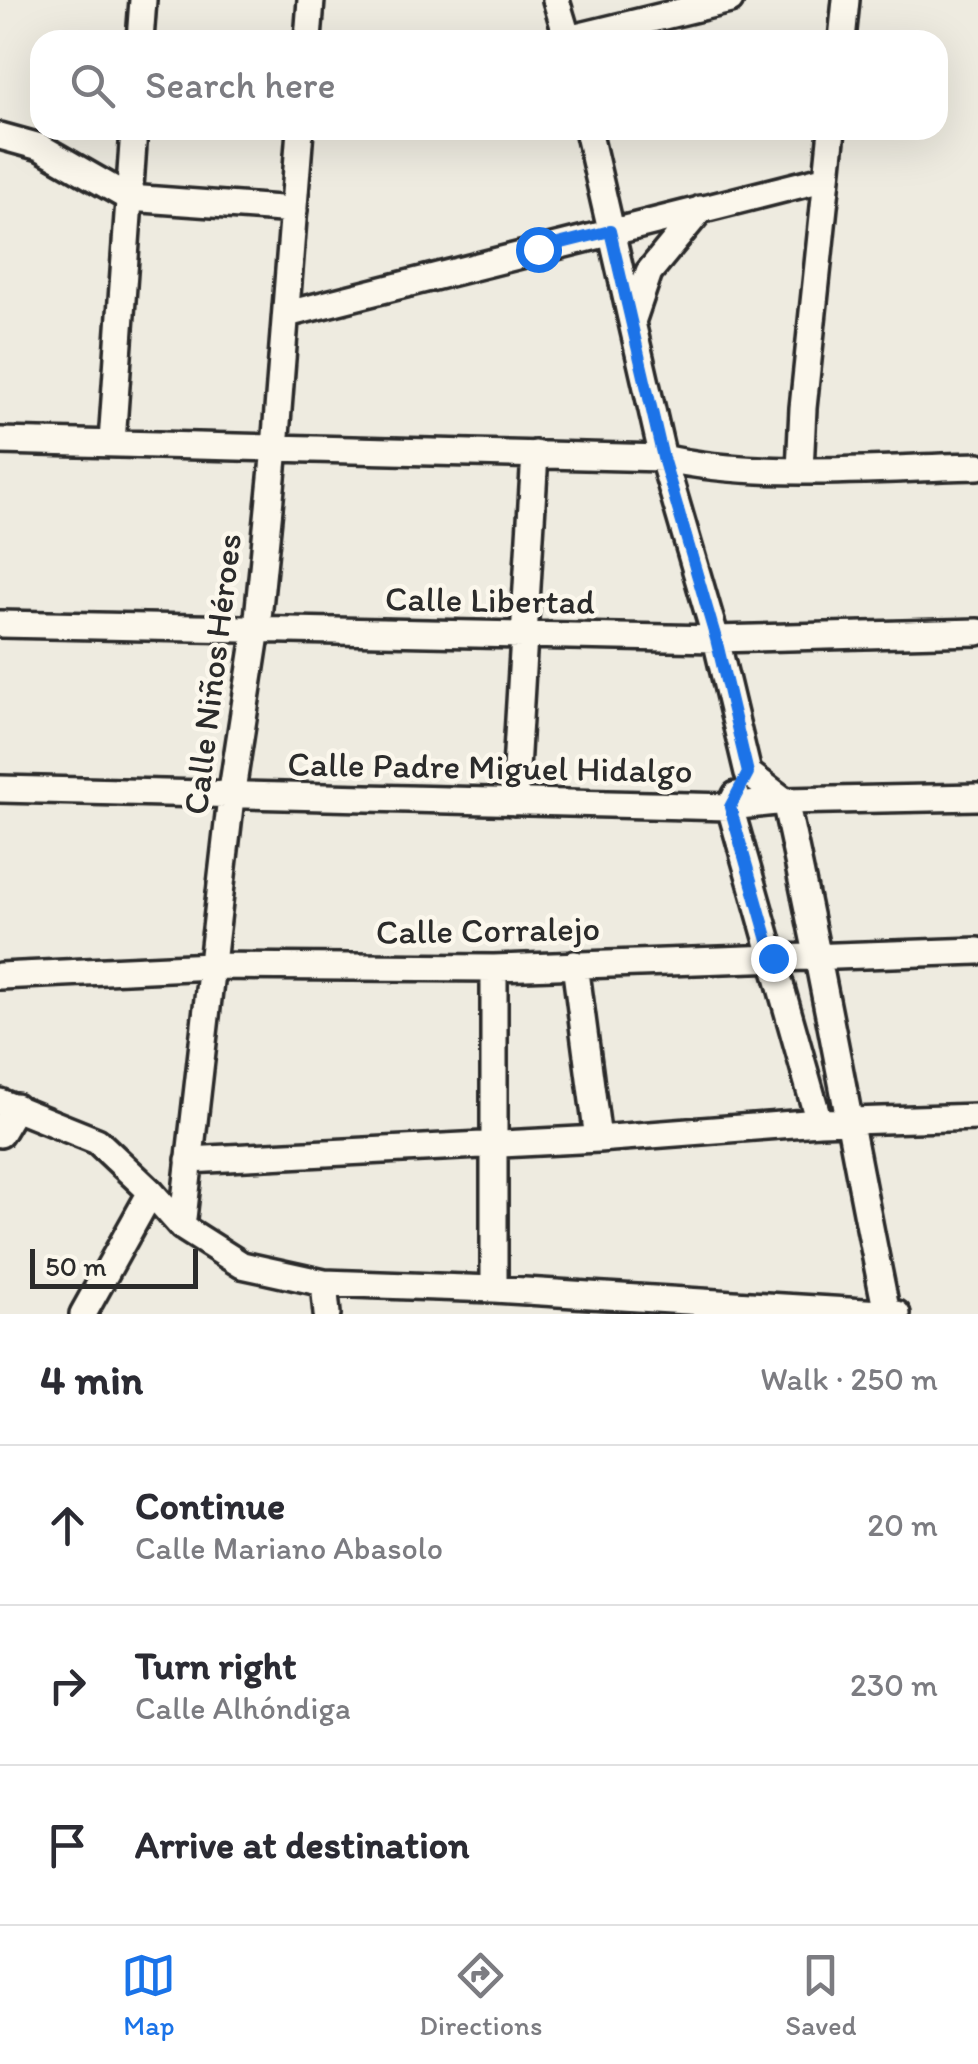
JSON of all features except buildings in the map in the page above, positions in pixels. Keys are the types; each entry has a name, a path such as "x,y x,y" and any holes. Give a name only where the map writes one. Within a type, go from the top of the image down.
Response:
{"street":[{"path":"141,30 143,0"},
{"path":"309,30 311,0"},
{"path":"556,0 564,30"},
{"path":"607,30 730,0"},
{"path":"843,30 846,0"},
{"path":"0,136 40,147 129,198 294,210"},
{"path":"112,442 133,140"},
{"name":"Calle Niños Héroes","path":"182,1226 231,797 257,628 299,140"},
{"path":"590,140 663,458 716,639 748,773 785,801 819,955 887,1313"},
{"path":"800,470 831,140"},
{"path":"287,314 828,178"},
{"path":"632,323 649,272 701,209"},
{"path":"0,441 663,458 692,465 800,470 978,466"},
{"path":"514,802 534,454"},
{"name":"Calle Libertad","path":"0,624 716,639 978,632"},
{"path":"748,773 730,807 819,1122"},
{"name":"Calle Padre Miguel Hidalgo","path":"0,789 730,807 785,801 978,797"},
{"name":"Calle Corralejo","path":"0,976 211,966 494,968 978,951"},
{"path":"576,964 598,1140"},
{"path":"494,968 494,1289"},
{"path":"0,1134 8,1105 97,1141 182,1226 242,1265 324,1283 456,1302 494,1289 896,1314"},
{"path":"189,1160 598,1140 819,1122 978,1117"},
{"path":"83,1314 151,1192"},
{"path":"324,1283 328,1314"}],"route":[{"path":"538,249 610,231 663,458 716,639 748,773 730,807 773,958"}]}
